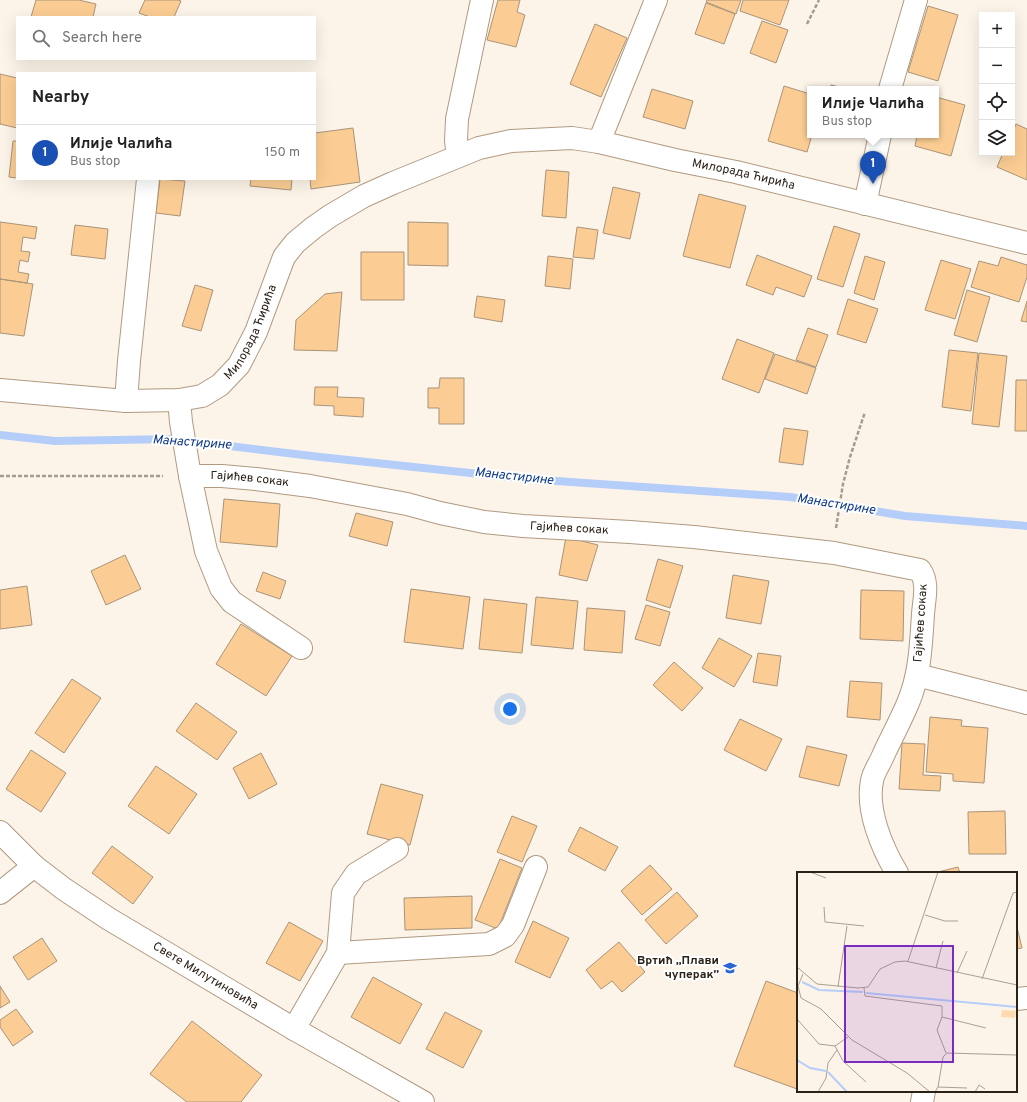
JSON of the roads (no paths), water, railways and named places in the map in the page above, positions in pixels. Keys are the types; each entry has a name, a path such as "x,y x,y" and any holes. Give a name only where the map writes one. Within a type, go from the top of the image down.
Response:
{"street":[{"path":"458,156 456,141 457,119 482,0"},
{"path":"599,142 656,0"},
{"path":"891,86 916,0"},
{"name":"Милорада Ћирића","path":"0,390 126,401 179,400 202,396 220,385 239,365 256,332 284,257 294,243 330,216 364,196 479,148 511,141 572,138 599,142 675,160 736,172 1027,243"},
{"path":"865,204 879,138"},
{"path":"126,401 148,180"},
{"path":"179,400 190,476 206,551 221,588 232,602 301,648"},
{"name":"Гајићев сокак","path":"190,476 222,476 310,486 407,504 440,513 484,522 523,526 694,537 834,552 912,567 920,570 924,576 925,587 920,657 917,675 908,704 872,779 870,797 874,819 883,845 896,872"},
{"name":"Гајићев сокак","path":"917,675 1027,703"},
{"name":"Свете Милутиновића","path":"0,832 34,866 64,889 109,919 294,1029 423,1102"},
{"path":"294,1029 338,953 344,893 356,874 397,849"},
{"path":"0,893 34,866"},
{"path":"338,953 489,944 505,936 513,924 536,867"},
{"path":"1017,999 1027,998"},
{"path":"922,1102 924,1092"}],"waterway":[{"name":"Манастирине","path":"0,435 55,441 172,439 320,457 527,479 790,497 905,516 1027,526"}],"place":[{"name":"Илије Чалића","path":"873,184"},
{"name":"Вртић „Плави чуперак”","path":"730,968"}]}
